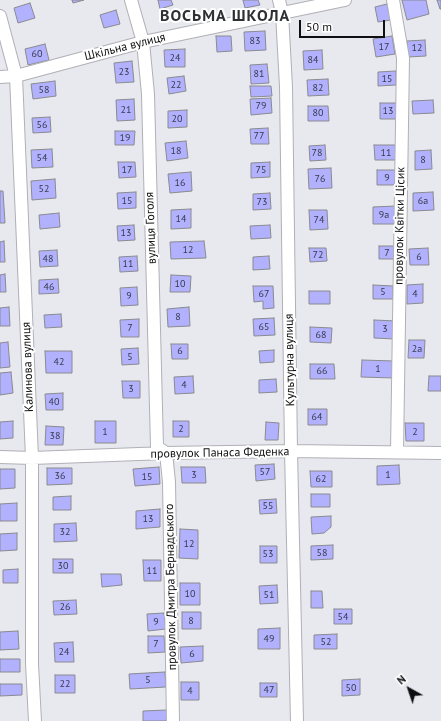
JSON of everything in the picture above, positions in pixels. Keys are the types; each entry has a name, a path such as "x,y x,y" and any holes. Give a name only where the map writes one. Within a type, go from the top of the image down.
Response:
{"street":[{"name":"вулиця Гоголя","path":"132,0 143,42 148,94 157,447 166,453"},
{"name":"Культурна вулиця","path":"279,0 282,14 286,87 291,451 297,721"},
{"name":"Шкільна вулиця","path":"0,77 16,76 143,42 346,0"},
{"name":"провулок Квітки Цісик","path":"393,0 403,58 397,452"},
{"name":"Калинова вулиця","path":"0,16 16,76 32,458 32,664 35,721"},
{"name":"провулок Панаса Феденка","path":"0,457 32,458 166,453 291,451 441,453"},
{"name":"провулок Дмитра Бернадського","path":"166,453 169,482 173,721"}],"building":[{"path":"72,0 84,0 73,3"},
{"path":"158,0 171,0 173,5 160,9"},
{"path":"243,0 258,0 260,5 245,8"},
{"path":"402,0 426,0 429,14 407,20"},
{"path":"437,0 441,0 441,9 440,9"},
{"path":"30,3 35,18 18,23 14,8"},
{"path":"387,4 391,20 378,22 375,7"},
{"path":"116,10 120,24 104,28 100,15"},
{"path":"265,31 266,50 245,51 244,32"},
{"path":"216,36 231,36 232,51 217,52"},
{"path":"392,36 395,54 376,57 373,39"},
{"path":"425,40 426,56 408,57 407,41"},
{"path":"45,44 49,60 28,65 25,49"},
{"path":"185,49 185,67 165,67 164,50"},
{"path":"322,50 323,69 304,70 303,51"},
{"path":"132,61 134,82 116,83 114,63"},
{"path":"267,64 269,83 251,84 250,65"},
{"path":"396,71 396,85 378,86 378,72"},
{"path":"184,76 186,91 169,94 167,78"},
{"path":"328,79 329,95 308,96 307,80"},
{"path":"55,81 56,96 33,99 31,84"},
{"path":"250,86 271,86 272,96 251,97"},
{"path":"271,98 272,113 251,115 250,99"},
{"path":"134,99 135,120 117,121 116,100"},
{"path":"433,100 434,113 413,114 412,101"},
{"path":"380,103 397,103 397,119 380,119"},
{"path":"308,106 328,106 329,121 308,121"},
{"path":"187,110 187,127 168,128 168,111"},
{"path":"50,117 51,132 33,133 32,118"},
{"path":"268,128 269,144 251,144 250,129"},
{"path":"115,131 135,131 134,145 115,145"},
{"path":"186,141 188,158 167,161 165,143"},
{"path":"325,145 326,160 310,161 309,146"},
{"path":"374,145 397,145 397,160 375,160"},
{"path":"52,149 53,167 32,168 31,150"},
{"path":"431,150 432,169 415,170 415,151"},
{"path":"118,162 135,162 136,177 119,178"},
{"path":"270,162 270,177 251,178 251,163"},
{"path":"331,168 332,188 309,189 308,169"},
{"path":"377,170 396,170 396,185 377,185"},
{"path":"191,172 192,191 170,193 168,174"},
{"path":"55,179 56,198 32,200 31,181"},
{"path":"0,191 3,191 5,223 0,223"},
{"path":"136,192 136,208 118,209 117,193"},
{"path":"433,192 434,210 413,211 413,193"},
{"path":"270,193 271,209 253,210 253,194"},
{"path":"396,206 396,224 373,224 373,207"},
{"path":"191,209 191,228 171,229 171,210"},
{"path":"309,210 327,210 328,229 310,230"},
{"path":"59,213 60,227 40,229 39,215"},
{"path":"134,225 135,240 118,241 117,226"},
{"path":"270,225 271,238 251,239 250,226"},
{"path":"4,241 5,262 0,262 0,242"},
{"path":"204,241 206,258 171,259 170,242"},
{"path":"379,246 395,246 395,259 379,259"},
{"path":"309,248 326,248 327,261 310,262"},
{"path":"428,248 429,265 410,265 409,249"},
{"path":"57,250 58,266 40,267 39,251"},
{"path":"137,256 138,271 120,272 119,257"},
{"path":"269,256 270,269 253,270 253,257"},
{"path":"5,274 6,292 0,292 0,275"},
{"path":"171,275 191,276 190,292 170,292"},
{"path":"58,279 59,293 39,294 39,280"},
{"path":"423,284 423,303 407,304 407,285"},
{"path":"373,285 393,286 393,299 373,299"},
{"path":"253,286 273,286 274,308 263,309 263,301 254,302"},
{"path":"137,287 138,305 121,306 120,288"},
{"path":"309,291 330,291 330,304 309,304"},
{"path":"9,307 10,326 0,326 0,308"},
{"path":"189,307 190,326 168,327 167,309"},
{"path":"61,314 62,327 45,328 44,315"},
{"path":"274,318 275,335 254,336 253,319"},
{"path":"139,319 139,337 121,337 120,320"},
{"path":"374,320 396,321 395,339 374,338"},
{"path":"310,327 332,328 331,343 310,342"},
{"path":"409,340 425,340 424,358 408,358"},
{"path":"8,342 10,367 0,368 0,343"},
{"path":"171,344 188,344 188,359 172,359"},
{"path":"138,348 139,364 122,365 121,349"},
{"path":"274,350 274,362 260,363 259,351"},
{"path":"45,351 72,351 72,373 46,373"},
{"path":"362,360 394,361 394,378 361,377"},
{"path":"310,364 334,364 335,379 310,379"},
{"path":"11,372 13,393 0,395 0,373"},
{"path":"193,376 194,393 175,394 174,377"},
{"path":"429,376 441,376 441,391 428,391"},
{"path":"276,379 277,392 259,393 259,380"},
{"path":"122,381 140,381 140,398 123,398"},
{"path":"63,393 63,410 46,410 45,394"},
{"path":"308,409 327,409 327,425 308,425"},
{"path":"13,421 13,438 0,439 0,422"},
{"path":"95,421 116,421 116,443 95,443"},
{"path":"173,421 189,421 189,437 173,437"},
{"path":"266,422 279,423 278,440 265,440"},
{"path":"405,423 424,423 424,441 406,441"},
{"path":"46,426 64,427 63,445 45,445"},
{"path":"274,464 275,479 256,481 255,465"},
{"path":"399,465 400,484 377,485 377,466"},
{"path":"159,467 160,484 135,486 133,469"},
{"path":"181,467 205,467 206,483 182,483"},
{"path":"47,468 72,468 72,484 47,485"},
{"path":"0,469 15,469 15,488 0,489"},
{"path":"310,471 332,471 332,487 311,487"},
{"path":"311,494 330,494 330,507 311,507"},
{"path":"71,496 71,510 53,510 53,497"},
{"path":"276,499 277,513 260,514 259,500"},
{"path":"17,503 17,521 0,521 0,504"},
{"path":"160,509 160,527 136,529 136,511"},
{"path":"331,516 331,527 324,533 312,534 311,517"},
{"path":"76,523 77,541 54,542 54,524"},
{"path":"180,529 198,530 198,559 179,558"},
{"path":"17,533 17,550 0,551 0,534"},
{"path":"333,545 333,559 311,560 311,546"},
{"path":"260,546 277,546 277,563 260,563"},
{"path":"53,559 73,559 73,573 53,573"},
{"path":"143,560 161,560 161,581 144,581"},
{"path":"18,569 18,583 3,583 3,570"},
{"path":"101,574 121,574 122,585 102,587"},
{"path":"180,583 200,583 200,605 180,605"},
{"path":"277,585 278,603 260,604 259,586"},
{"path":"311,591 322,591 323,608 311,608"},
{"path":"76,600 77,614 54,615 53,601"},
{"path":"334,609 352,609 352,624 334,624"},
{"path":"182,612 201,612 201,629 182,629"},
{"path":"164,613 166,629 148,631 147,614"},
{"path":"280,628 280,649 258,649 258,629"},
{"path":"18,631 19,649 0,650 0,632"},
{"path":"337,634 337,649 314,649 314,635"},
{"path":"148,636 164,636 165,652 148,653"},
{"path":"73,642 74,662 55,662 54,643"},
{"path":"203,646 203,661 181,663 180,647"},
{"path":"0,659 20,659 20,672 0,672"},
{"path":"165,672 166,687 130,689 129,674"},
{"path":"55,675 75,675 75,693 55,693"},
{"path":"360,679 360,695 342,696 342,680"},
{"path":"181,682 199,682 199,700 181,700"},
{"path":"260,683 277,683 277,697 260,697"},
{"path":"0,684 22,684 22,695 0,696"},
{"path":"167,710 168,721 143,721 143,711"}],"district":[{"name":"ВОСЬМА ШКОЛА","path":"225,16"}]}
